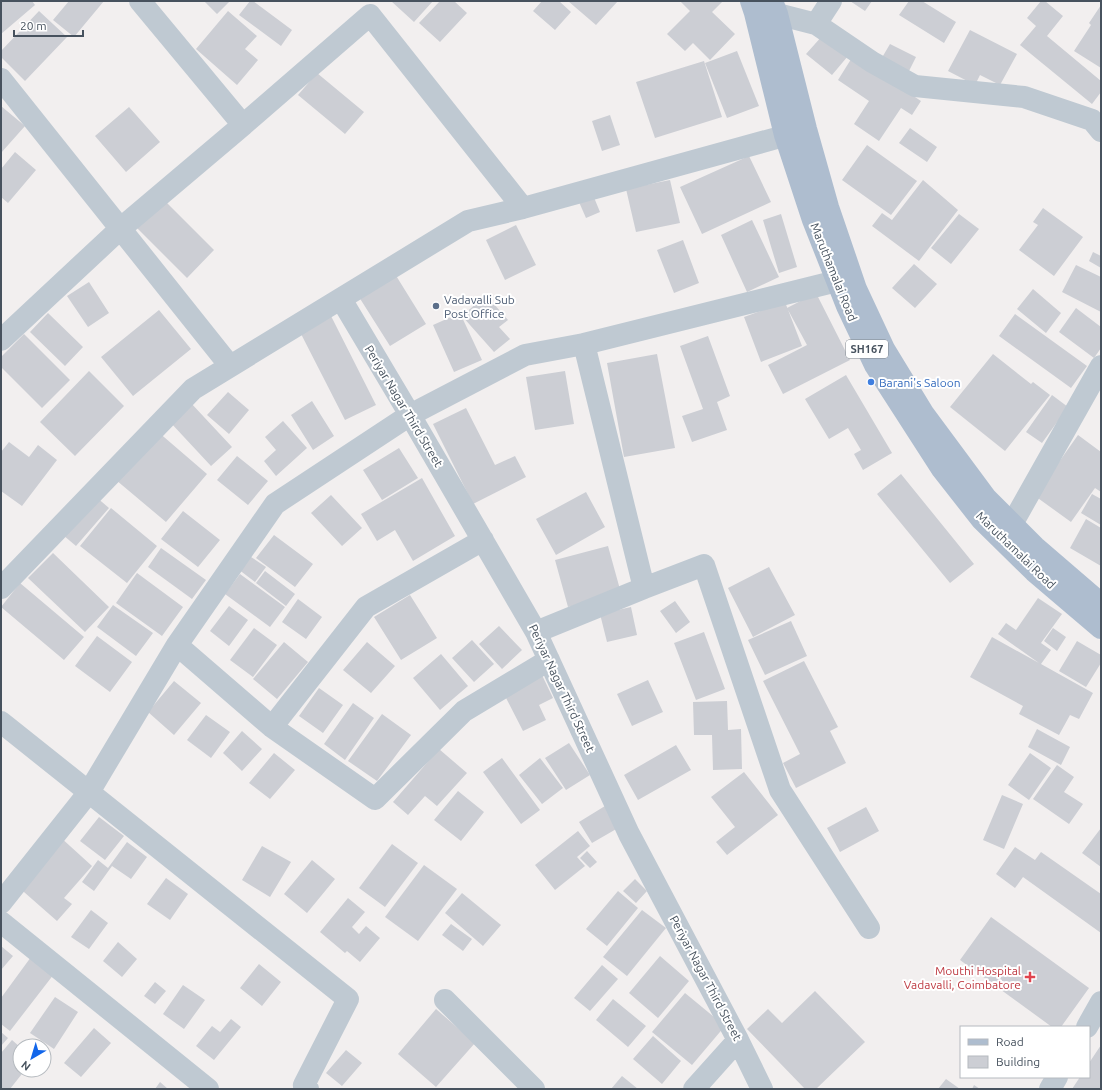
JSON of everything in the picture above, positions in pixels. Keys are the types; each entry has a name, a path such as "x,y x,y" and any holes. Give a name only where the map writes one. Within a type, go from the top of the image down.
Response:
{"main road":[{"name":"Maruthamalai Road","path":"751,1 785,136 813,220 836,281 875,365 942,469 982,520 1034,571 1101,628"},
{"name":"Maruthamalai Road","path":"775,8 806,130 828,207 856,289 884,349 928,420 986,498 1035,547 1101,604"}],"street":[{"path":"140,1 243,125"},
{"path":"816,24 831,1"},
{"path":"775,8 816,24 872,62 915,86 1024,97 1098,119"},
{"path":"1,340 120,229 370,16 523,208"},
{"path":"1,79 230,366"},
{"path":"1,588 193,389 468,221 523,208 806,130"},
{"path":"1,903 89,792 177,645 275,504 410,415 525,355 584,344 836,281"},
{"name":"Periyar Nagar Third Street","path":"341,299 536,632 629,834 738,1040 762,1089"},
{"path":"584,344 644,588"},
{"path":"1012,524 1101,366"},
{"path":"272,728 366,607 483,540"},
{"path":"536,632 704,565 780,790 869,928"},
{"path":"177,645 272,728 375,799 464,711 549,660"},
{"path":"1,722 348,999 304,1088"},
{"path":"1,922 208,1089"},
{"path":"445,1000 534,1089"},
{"path":"1087,1026 1101,1002"},
{"path":"694,1089 738,1040"},
{"path":"1050,1089 1056,1078"}],"building":[{"path":"1,1 32,1 35,5 1,34"},
{"path":"69,1 104,1 74,37 53,20"},
{"path":"204,1 230,1 217,14"},
{"path":"250,1 253,1 292,30 281,46 239,15"},
{"path":"391,1 433,1 414,22"},
{"path":"440,1 454,1 467,13 440,42 419,23"},
{"path":"542,1 559,1 571,12 555,30 533,11"},
{"path":"568,1 618,1 596,25"},
{"path":"680,1 723,1 712,12 735,34 710,60 693,43 685,51 667,34 690,11"},
{"path":"850,1 872,1 865,11"},
{"path":"909,1 922,1 956,22 944,43 899,15"},
{"path":"1041,1 1045,1 1063,16 1047,36 1101,81 1101,92 1092,104 1020,45 1036,26 1027,18"},
{"path":"1101,5 1101,68 1074,51 1091,25 1089,23"},
{"path":"39,11 67,37 25,81 1,57 1,51"},
{"path":"228,11 257,36 245,49 258,60 237,85 196,49"},
{"path":"970,30 1017,54 1000,85 980,75 975,85 948,71"},
{"path":"823,35 848,56 832,75 806,54"},
{"path":"890,44 916,57 907,75 880,61"},
{"path":"737,51 759,106 727,118 705,63"},
{"path":"853,56 921,101 912,115 901,108 879,141 854,124 869,101 838,80"},
{"path":"704,61 722,117 655,138 636,82"},
{"path":"317,73 364,112 345,134 298,95"},
{"path":"1,106 25,126 1,153"},
{"path":"129,107 160,142 126,172 95,136"},
{"path":"610,115 620,145 602,151 592,121"},
{"path":"910,128 937,147 927,162 899,143"},
{"path":"867,145 917,181 891,215 842,180"},
{"path":"15,152 36,170 8,203 1,197 1,169"},
{"path":"749,156 771,202 702,234 680,187"},
{"path":"670,180 680,223 636,232 626,189"},
{"path":"923,180 958,210 919,261 872,226 882,213 892,220"},
{"path":"593,195 600,212 586,218 579,202"},
{"path":"162,198 214,250 187,278 135,226"},
{"path":"1043,208 1083,237 1054,276 1019,250 1038,225 1033,222"},
{"path":"781,214 797,267 779,273 763,220"},
{"path":"959,214 979,229 951,264 931,248"},
{"path":"752,220 779,277 747,292 721,235"},
{"path":"516,225 536,265 505,280 486,240"},
{"path":"683,240 699,283 674,293 657,250"},
{"path":"1093,252 1101,256 1101,268 1089,261"},
{"path":"914,264 937,284 915,308 892,288"},
{"path":"1076,265 1101,277 1101,312 1062,292"},
{"path":"395,274 426,324 390,346 359,297"},
{"path":"89,282 109,313 88,327 67,296"},
{"path":"1033,289 1061,313 1046,333 1017,309"},
{"path":"816,293 850,360 783,394 768,365 807,345 787,308"},
{"path":"486,295 508,320 499,327 510,339 494,352 462,316"},
{"path":"785,302 802,346 761,362 744,317"},
{"path":"1076,308 1101,327 1101,348 1094,358 1059,332"},
{"path":"159,310 191,349 133,396 101,357"},
{"path":"48,313 83,347 65,366 30,332"},
{"path":"460,313 482,360 454,372 433,325"},
{"path":"330,314 376,405 345,420 299,330"},
{"path":"1015,314 1087,366 1071,388 999,336"},
{"path":"24,334 70,380 42,408 1,367 1,357"},
{"path":"708,336 730,396 717,402 727,430 692,442 682,416 703,409 680,346"},
{"path":"657,354 675,448 624,457 607,363"},
{"path":"993,354 1031,384 1033,382 1050,395 1005,451 950,407"},
{"path":"89,371 124,406 75,456 40,422"},
{"path":"565,371 574,424 535,430 526,377"},
{"path":"846,375 892,453 863,470 854,454 861,450 848,428 829,439 805,399"},
{"path":"228,392 249,410 229,434 207,415"},
{"path":"1052,395 1068,407 1042,443 1026,432"},
{"path":"312,401 334,436 313,450 291,415"},
{"path":"190,402 232,447 211,466 170,422"},
{"path":"466,408 495,465 515,456 526,477 473,504 433,424"},
{"path":"283,421 307,448 276,476 264,461 276,450 265,437"},
{"path":"157,431 207,474 166,522 116,480"},
{"path":"1078,435 1101,452 1101,492 1095,488 1071,522 1035,496"},
{"path":"9,442 29,457 38,445 57,460 22,506 1,491 1,452"},
{"path":"399,448 418,478 382,500 363,470"},
{"path":"237,456 268,481 248,505 217,480"},
{"path":"901,474 974,564 950,583 877,494"},
{"path":"422,478 455,536 413,561 395,530 377,541 361,514"},
{"path":"586,492 605,527 556,555 536,519"},
{"path":"1092,494 1101,499 1101,525 1081,513"},
{"path":"331,495 362,528 342,546 311,513"},
{"path":"95,496 109,508 76,546 63,535"},
{"path":"111,508 157,546 127,583 80,546"},
{"path":"183,511 220,540 198,567 161,539"},
{"path":"1086,519 1101,528 1101,566 1070,548"},
{"path":"274,535 313,564 295,587 256,558"},
{"path":"608,546 621,593 568,607 555,560"},
{"path":"161,548 206,580 192,599 148,567"},
{"path":"53,553 109,607 85,632 28,578"},
{"path":"248,555 266,567 255,582 238,569"},
{"path":"769,567 795,615 753,637 728,588"},
{"path":"265,571 295,594 286,606 256,583"},
{"path":"137,573 183,607 162,636 116,603"},
{"path":"240,574 285,607 270,627 225,594"},
{"path":"20,583 84,637 64,660 1,607"},
{"path":"410,595 437,638 401,660 374,617"},
{"path":"1038,598 1062,614 1041,643 1051,650 1041,664 1093,693 1079,719 1070,715 1059,735 1019,714 1023,706 970,677 992,637 1039,663 998,634 1006,623 1016,630"},
{"path":"298,599 322,617 306,639 282,622"},
{"path":"675,601 690,622 676,633 660,611"},
{"path":"113,605 153,633 136,656 97,627"},
{"path":"229,606 248,620 229,646 210,631"},
{"path":"631,607 637,635 607,642 600,614"},
{"path":"791,621 807,656 765,675 748,640"},
{"path":"499,626 522,650 502,669 479,644"},
{"path":"254,628 277,645 253,677 230,660"},
{"path":"1053,628 1066,637 1057,651 1044,641"},
{"path":"704,632 725,689 696,700 674,643"},
{"path":"97,636 132,662 110,692 75,666"},
{"path":"472,640 494,664 474,682 452,658"},
{"path":"1077,641 1101,655 1101,663 1086,687 1059,671"},
{"path":"284,642 308,662 277,699 253,679"},
{"path":"367,642 395,666 371,693 343,670"},
{"path":"441,654 468,686 440,710 413,678"},
{"path":"804,661 838,727 830,731 846,763 796,788 783,763 800,754 763,681"},
{"path":"541,673 553,698 539,705 546,720 523,731 503,692"},
{"path":"648,680 663,712 632,726 617,694"},
{"path":"174,681 201,703 174,735 148,712"},
{"path":"319,688 343,705 323,733 299,716"},
{"path":"727,701 728,730 741,729 742,769 713,770 712,735 694,735 693,702"},
{"path":"353,703 374,718 345,760 324,744"},
{"path":"382,714 411,735 377,781 348,761"},
{"path":"206,715 230,732 211,758 187,740"},
{"path":"1037,729 1070,747 1061,765 1028,747"},
{"path":"242,731 262,749 242,771 223,753"},
{"path":"569,743 590,775 566,790 545,758"},
{"path":"676,745 691,770 638,800 624,775"},
{"path":"439,749 467,773 437,806 425,796 408,815 393,802"},
{"path":"274,753 295,770 270,799 249,783"},
{"path":"1030,753 1051,768 1029,800 1008,785"},
{"path":"502,758 540,810 521,824 483,772"},
{"path":"540,758 563,788 542,804 519,775"},
{"path":"1057,765 1074,777 1064,792 1083,804 1069,824 1033,799"},
{"path":"744,772 778,815 727,855 716,842 735,827 711,797"},
{"path":"458,791 484,812 461,841 434,820"},
{"path":"1002,795 1023,804 1004,849 983,840"},
{"path":"605,806 618,828 592,843 579,822"},
{"path":"866,807 879,831 840,852 827,828"},
{"path":"99,817 124,836 105,860 80,841"},
{"path":"1101,828 1101,867 1082,853"},
{"path":"578,831 590,846 577,857 585,866 555,890 535,865"},
{"path":"59,836 92,866 64,898 72,904 57,921 16,885"},
{"path":"127,842 147,857 131,879 112,866 94,891 82,882 98,860 108,868"},
{"path":"392,844 418,863 385,907 359,888"},
{"path":"262,846 291,862 270,897 242,880"},
{"path":"1015,847 1035,860 1041,852 1101,894 1101,933 1023,877 1015,888 996,874"},
{"path":"587,851 597,862 590,868 580,858"},
{"path":"312,860 335,879 307,913 284,894"},
{"path":"424,865 457,889 418,941 385,917"},
{"path":"166,878 188,894 170,920 147,904"},
{"path":"635,879 647,891 636,903 623,891"},
{"path":"618,891 638,908 607,946 586,929"},
{"path":"462,893 501,925 483,946 445,913"},
{"path":"348,898 365,912 352,927 359,934 366,926 380,938 360,962 347,951 345,953 320,932"},
{"path":"91,910 108,923 89,949 71,937"},
{"path":"642,910 666,928 627,976 603,957"},
{"path":"991,917 1089,988 1062,1026 1051,1026 960,960"},
{"path":"451,924 472,939 463,951 442,935"},
{"path":"118,942 137,959 122,977 103,961"},
{"path":"1,946 13,956 1,970"},
{"path":"660,956 689,981 658,1018 629,993"},
{"path":"31,957 54,974 10,1031 1,1024 1,998"},
{"path":"259,964 281,982 262,1006 240,988"},
{"path":"602,965 618,979 590,1011 574,998"},
{"path":"155,982 166,991 155,1004 144,996"},
{"path":"183,985 205,1000 184,1029 163,1014"},
{"path":"815,991 865,1042 816,1089 805,1089 747,1029 768,1009 782,1023"},
{"path":"685,993 725,1026 692,1065 652,1032"},
{"path":"55,997 78,1012 54,1049 52,1048 52,1038 38,1038 30,1033"},
{"path":"613,999 646,1026 628,1047 596,1020"},
{"path":"436,1009 475,1043 436,1087 398,1054"},
{"path":"231,1019 241,1027 214,1060 196,1046 212,1026 220,1032"},
{"path":"94,1028 111,1043 81,1077 64,1063"},
{"path":"1,1032 8,1038 1,1046"},
{"path":"653,1036 681,1061 662,1084 633,1059"},
{"path":"12,1040 12,1078 19,1078 10,1089 1,1089 1,1053"},
{"path":"1101,1045 1101,1089 1072,1089 1079,1078 1090,1078 1090,1062"},
{"path":"346,1050 362,1063 342,1086 326,1073"},
{"path":"622,1076 638,1089 611,1089"},
{"path":"946,1079 960,1089 938,1089"},
{"path":"160,1082 168,1089 155,1089"},
{"path":"974,1085 980,1089 972,1089"}],"place":[{"name":"Vadavalli Sub Post Office","path":"436,306"},
{"name":"Barani's Saloon","path":"871,382"},
{"name":"Mouthi Hospital Vadavalli, Coimbatore","path":"1030,977"}]}
